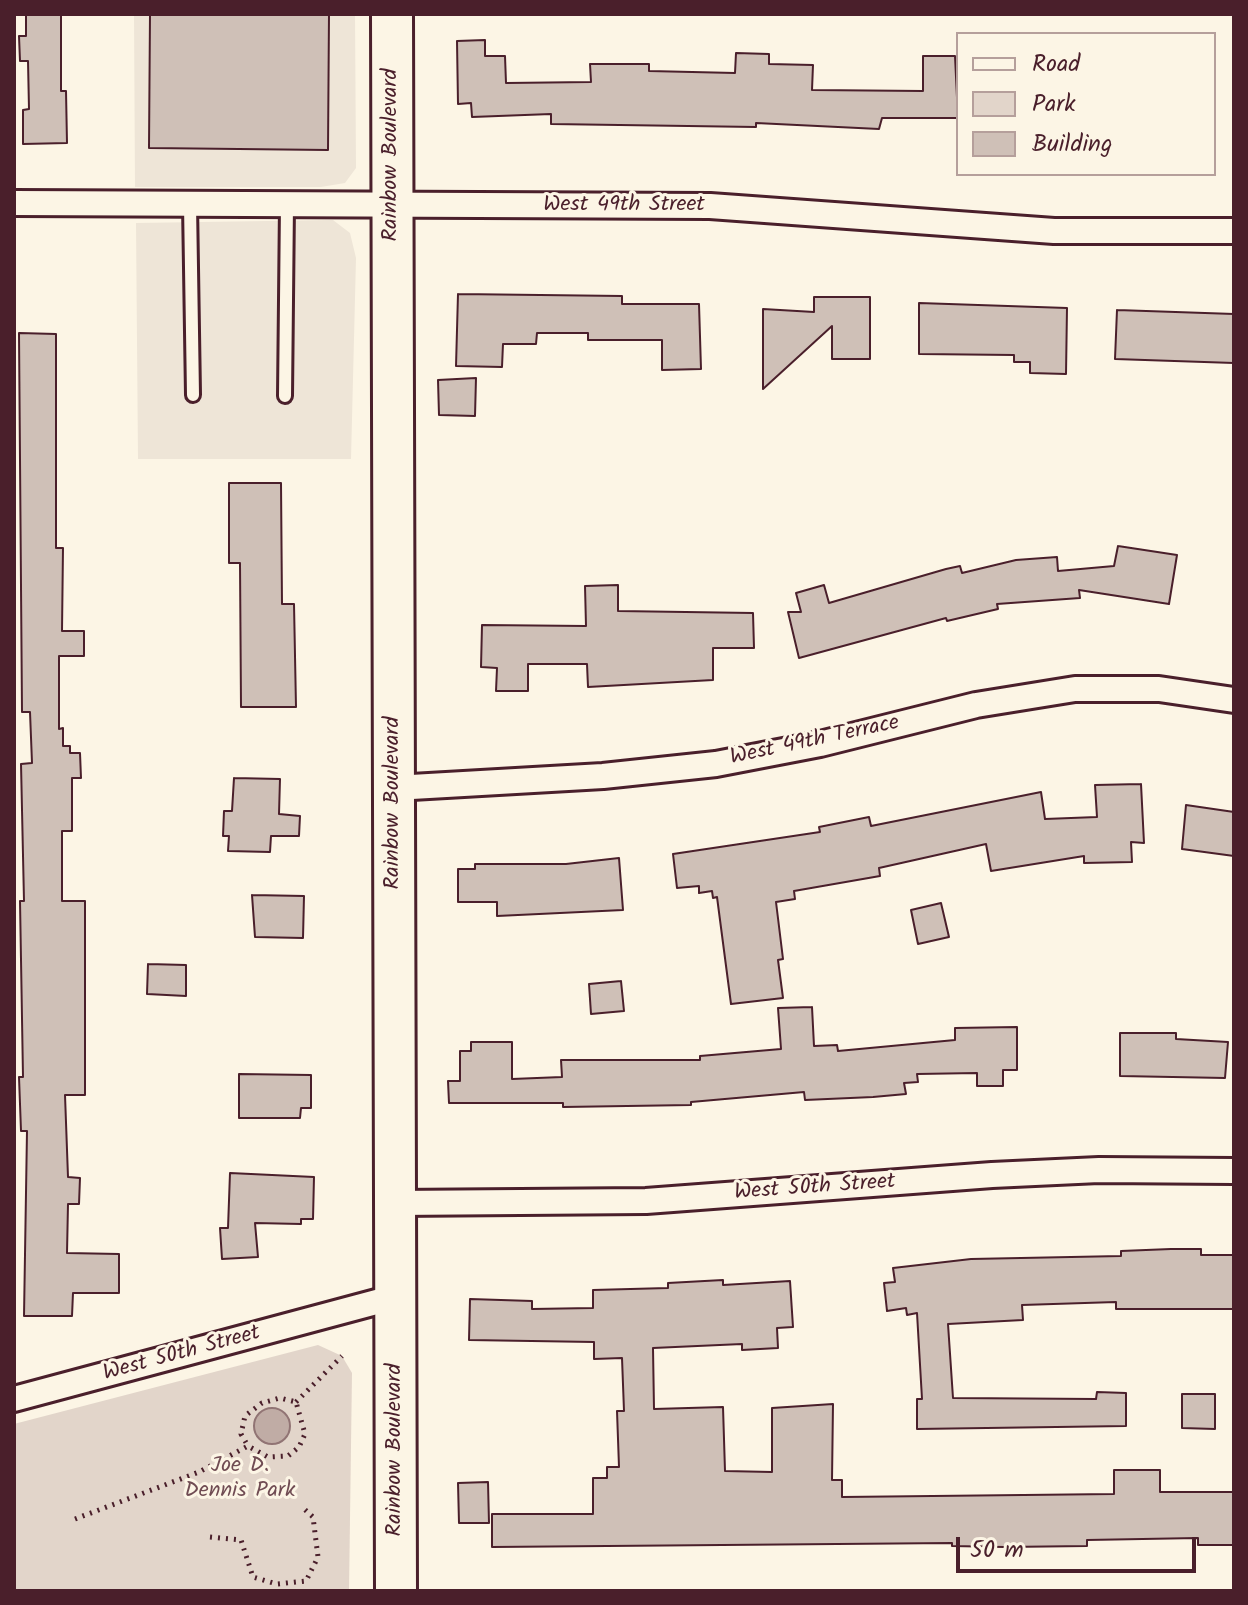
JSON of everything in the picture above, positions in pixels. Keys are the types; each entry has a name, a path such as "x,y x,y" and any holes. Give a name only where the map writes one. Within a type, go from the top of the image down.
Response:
{"main road":[{"name":"Rainbow Boulevard","path":"392,14 396,1591"}],"street":[{"name":"West 49th Street","path":"14,203 710,206 1054,231 1234,231"},
{"name":"West 49th Terrace","path":"394,788 603,776 716,764 820,744 976,705 1075,689 1159,689 1234,700"},
{"name":"West 50th Street","path":"395,1203 646,1201 992,1175 1099,1170 1234,1171"},
{"name":"West 50th Street","path":"14,1399 395,1297"}],"lane":[{"path":"190,204 193,395"},
{"path":"285,396 287,204"}],"path":[{"path":"296,1402 342,1356"},
{"path":"280,1398 296,1402 305,1434 299,1447 288,1456 268,1457 248,1446 241,1434 245,1416 262,1403 280,1398"},
{"path":"75,1519 199,1472 248,1446"},
{"path":"210,1537 241,1540 253,1577 277,1584 306,1581 318,1557 313,1517 302,1507"}],"shaded area":[{"path":"134,14 355,14 356,168 345,183 321,187 135,187"},
{"path":"333,220 350,233 356,258 351,459 138,459 136,223"},
{"path":"272,1408 284,1414 290,1426 284,1438 272,1444 260,1438 254,1426 260,1414"}],"green space":[{"name":"Joe D. Dennis Park","path":"318,1345 342,1356 352,1373 349,1591 14,1591 14,1424"}],"building":[{"path":"26,14 61,14 61,91 66,91 67,143 23,144 23,110 29,109 28,61 20,61 19,36 26,36"},
{"path":"150,14 329,14 328,150 149,148"},
{"path":"485,40 485,56 505,56 506,83 591,82 590,64 649,64 649,71 735,73 736,53 769,54 769,64 813,65 812,90 923,91 923,56 955,56 956,118 882,118 879,129 756,123 756,127 551,124 551,114 472,117 471,103 458,104 457,41"},
{"path":"458,294 622,296 622,304 699,304 701,369 662,370 662,340 588,340 588,333 537,333 536,344 503,344 502,367 456,366"},
{"path":"814,297 870,297 870,359 832,359 832,326 763,389 763,309 814,312"},
{"path":"919,303 1067,308 1066,374 1030,373 1030,362 1014,362 1014,355 919,354"},
{"path":"1117,310 1234,314 1234,363 1115,359"},
{"path":"19,333 56,334 56,548 63,548 62,631 84,631 84,656 59,656 59,729 63,728 63,746 70,746 70,753 80,753 81,778 72,778 72,831 62,831 62,901 85,901 85,1095 65,1095 68,1177 80,1178 79,1204 68,1204 67,1253 119,1254 119,1293 73,1293 72,1316 24,1316 27,1131 21,1131 19,1077 23,1077 21,764 32,763 30,712 22,712"},
{"path":"476,378 475,416 439,415 438,380"},
{"path":"229,483 281,483 282,604 294,604 296,707 241,707 240,563 229,563"},
{"path":"1118,546 1177,555 1169,604 1079,590 1080,598 997,604 998,609 947,621 946,618 799,658 788,612 801,612 796,593 824,585 829,603 946,569 960,566 962,573 1016,560 1057,557 1058,571 1114,566"},
{"path":"618,585 618,611 753,613 754,648 713,648 713,680 588,687 587,664 528,664 528,691 496,691 497,668 481,667 482,625 586,626 585,586"},
{"path":"234,778 280,779 279,814 300,816 299,836 271,836 270,852 228,851 229,836 223,836 224,811 232,811"},
{"path":"1141,784 1144,843 1131,842 1132,862 1084,863 1084,856 991,871 986,844 879,868 880,876 794,891 795,899 776,902 783,959 778,960 783,998 731,1004 717,897 713,898 712,891 699,893 699,886 677,888 673,854 820,832 819,827 869,817 871,826 1041,792 1045,819 1097,817 1095,785"},
{"path":"1186,805 1234,812 1234,856 1182,849"},
{"path":"619,858 623,910 497,916 497,902 458,902 458,869 475,869 475,864 566,864"},
{"path":"252,895 304,896 303,938 255,937"},
{"path":"941,903 949,937 918,944 911,910"},
{"path":"148,964 186,965 186,996 147,994"},
{"path":"621,981 624,1011 591,1014 589,984"},
{"path":"812,1007 814,1046 837,1045 838,1051 955,1040 955,1028 1017,1027 1017,1070 1003,1070 1003,1086 977,1086 977,1073 917,1074 918,1082 904,1083 906,1094 873,1097 805,1100 804,1092 691,1102 691,1105 563,1107 563,1103 449,1103 448,1081 460,1081 460,1051 471,1051 471,1042 512,1042 512,1079 562,1077 561,1060 700,1060 700,1056 781,1049 778,1008"},
{"path":"1120,1033 1176,1033 1176,1039 1228,1042 1225,1078 1120,1076"},
{"path":"239,1074 311,1075 311,1108 301,1108 300,1118 239,1118"},
{"path":"230,1173 314,1177 313,1219 301,1219 301,1224 255,1223 258,1257 222,1259 220,1228 228,1228"},
{"path":"1201,1249 1201,1255 1233,1255 1233,1309 1116,1309 1116,1302 1022,1305 1023,1320 948,1324 953,1398 1096,1399 1097,1392 1126,1393 1126,1426 917,1429 917,1399 922,1399 917,1313 907,1315 906,1308 887,1311 884,1283 895,1282 893,1268 971,1259 1121,1256 1121,1251"},
{"path":"723,1280 723,1285 790,1281 793,1327 777,1328 778,1348 742,1350 742,1344 653,1348 654,1409 723,1407 725,1471 772,1472 772,1408 833,1404 832,1480 842,1480 842,1497 1114,1494 1114,1470 1160,1470 1160,1492 1234,1492 1234,1545 1198,1545 1198,1538 1087,1540 1087,1546 952,1546 952,1543 492,1547 492,1514 593,1514 593,1478 607,1478 607,1467 619,1467 617,1411 624,1411 622,1358 594,1359 594,1342 469,1340 470,1299 532,1301 532,1309 593,1308 593,1290 668,1288 668,1283"},
{"path":"1182,1394 1215,1394 1215,1429 1182,1428"},
{"path":"488,1482 489,1523 459,1523 458,1483"}]}
